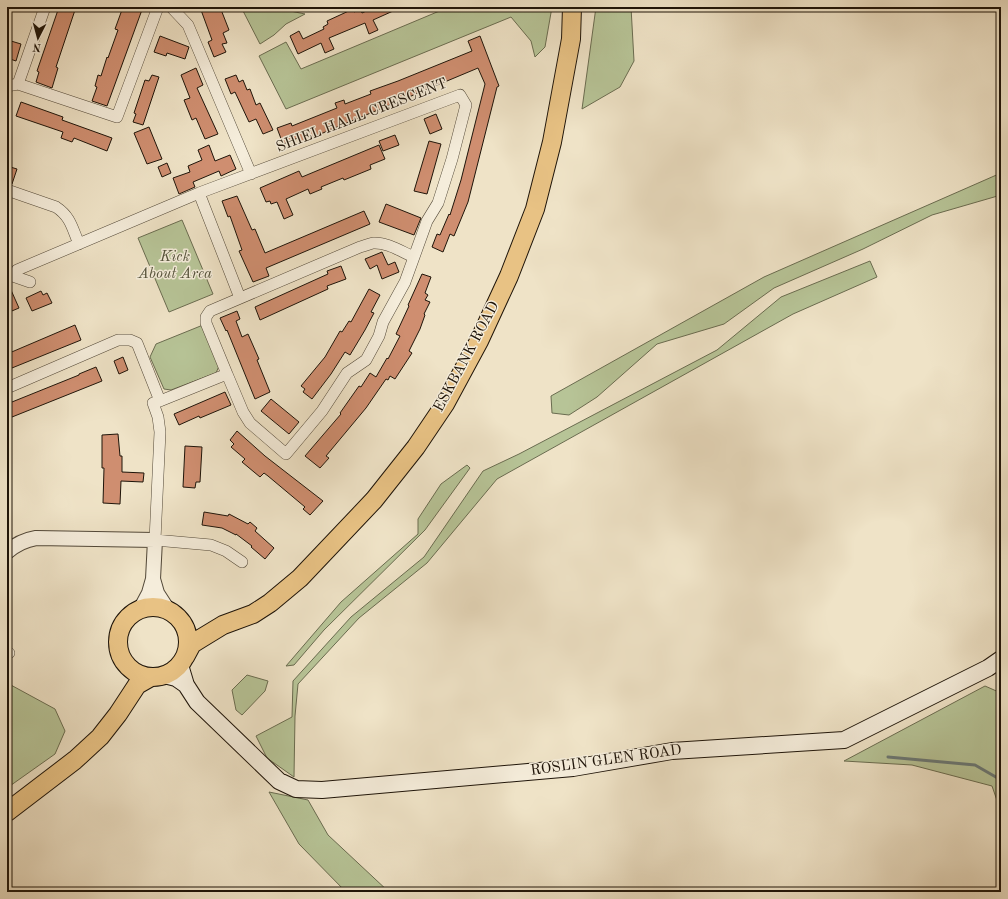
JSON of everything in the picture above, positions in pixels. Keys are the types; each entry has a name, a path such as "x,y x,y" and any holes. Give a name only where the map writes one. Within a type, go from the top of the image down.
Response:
{"main road":[{"name":"ESKBANK ROAD","path":"7,812 80,756 100,737 118,714 137,685 172,671 182,661 192,644 223,625 253,614 270,604 300,578 374,500 416,447 445,404 482,334 509,276 535,209 552,142 571,39 572,7"},
{"name":"ESKBANK ROAD","path":"118,714 124,664 119,653 118,640 121,626 129,615 141,608 155,606 196,625 223,625"},
{"path":"174,614 185,627 188,638 188,648 182,661"},
{"name":"ROSLIN GLEN ROAD","path":"182,661 186,685 197,702 279,781 296,789 322,790 573,768 672,750 844,740 988,668 1001,659"},
{"path":"124,664 135,672 176,678 186,685"}],"street":[{"path":"45,7 12,85 117,118 158,7"},
{"path":"172,7 188,25 251,174"},
{"name":"SHIEL HALL CRESCENT","path":"12,272 200,193 460,95 466,105 452,159 438,203 427,221 404,282 383,322 379,336 366,360 347,372 322,410 286,454 250,423 243,412 227,374"},
{"path":"7,190 56,207 63,212 68,218 79,244"},
{"path":"200,193 240,298"},
{"path":"141,608 149,593 153,579 160,432 158,417 153,404 227,374 206,324 206,317 210,311 372,243 390,246 414,257"},
{"path":"12,272 30,282"},
{"path":"7,388 118,340 130,340 137,344 160,400"},
{"path":"7,552 24,540 36,538 155,540 212,545 226,551 242,562"},
{"path":"153,579 158,593 174,614"}],"green space":[{"path":"241,7 271,7 305,14 286,24 274,35 260,44"},
{"path":"449,7 552,7 545,47 535,57 531,41 511,17 286,109 259,56 286,42 301,69"},
{"path":"596,7 631,7 634,61 620,87 582,109"},
{"path":"1001,173 1001,195 932,215 863,249 774,288 724,324 657,344 597,397 569,415 552,413 551,396 764,277"},
{"name":"Kick About Area","path":"182,220 213,294 169,312 138,238"},
{"path":"870,261 877,277 793,314 497,479 427,563 359,618 298,684 295,716 294,777 267,758 256,736 292,717 293,681 351,617 424,557 483,471 519,454 717,350 781,297"},
{"path":"203,325 219,366 216,373 171,390 164,389 150,357 156,344"},
{"path":"467,465 470,468 425,530 324,630 294,665 286,666 341,602 418,534 418,519 441,484"},
{"path":"247,675 268,681 265,691 242,715 236,710 232,690"},
{"path":"9,684 55,709 65,731 55,754 7,788 7,688"},
{"path":"985,686 1001,693 1001,812 992,786 912,765 844,761"},
{"path":"269,792 308,800 328,835 389,892 346,892 299,844"}],"building":[{"path":"59,7 76,7 56,67 58,68 52,88 36,82 39,72 37,71"},
{"path":"123,7 143,7 107,106 92,101 97,87 95,86 98,75 101,76 118,30 115,29"},
{"path":"208,7 220,7 229,30 223,33 227,43 222,44 226,52 214,57 208,42 212,40 201,10"},
{"path":"375,7 402,7 373,20 378,30 369,34 365,23 329,38 334,49 325,53 321,43 298,54 290,36 299,31 303,39 324,29 323,27 328,24 327,21 353,9 354,12 360,9 362,13"},
{"path":"160,36 189,47 185,59 167,53 166,56 154,52"},
{"path":"480,36 499,86 497,87 468,202 454,236 450,234 443,252 432,247 437,234 440,235 449,214 450,215 461,180 485,84 478,68 299,143 298,138 283,144 277,128 291,123 292,126 337,108 335,103 344,100 345,104 371,94 370,91 472,51 468,41"},
{"path":"11,41 21,44 16,61 7,58 7,47 9,48"},
{"path":"196,68 203,85 197,88 218,134 205,139 196,118 192,120 184,100 190,98 181,75"},
{"path":"152,75 159,77 143,125 133,122 136,114 134,113 145,80 149,81"},
{"path":"236,75 239,82 243,80 247,90 250,89 256,105 260,103 273,130 263,134 256,119 249,122 235,92 231,94 225,79"},
{"path":"21,102 63,117 62,120 112,138 107,151 74,138 72,142 61,138 63,132 16,116"},
{"path":"436,114 442,129 430,134 424,119"},
{"path":"149,127 162,159 147,164 134,133"},
{"path":"395,135 399,145 383,151 379,141"},
{"path":"429,141 441,144 427,194 414,191"},
{"path":"209,145 215,161 230,155 236,169 221,176 219,171 193,182 195,187 179,194 173,178 190,172 188,166 202,160 198,150"},
{"path":"379,145 385,159 370,165 371,169 344,180 343,178 321,187 322,189 310,194 308,189 286,199 293,215 284,219 277,202 271,204 270,201 266,202 260,188 299,171 302,177"},
{"path":"167,163 171,173 162,177 158,167"},
{"path":"7,166 17,169 12,184 7,183"},
{"path":"237,196 252,230 255,229 265,253 364,211 370,224 266,268 269,276 253,282 239,251 242,250 230,216 228,217 222,201"},
{"path":"386,204 421,218 414,235 379,222"},
{"path":"382,252 388,265 395,262 399,272 382,279 377,265 370,269 365,259"},
{"path":"341,266 346,279 327,286 328,289 260,320 255,307 328,274 327,271"},
{"path":"422,274 431,277 425,293 428,295 425,300 430,302 424,314 425,315 420,329 409,351 412,353 395,379 390,376 388,380 386,379 366,408 326,456 329,458 320,468 305,456 341,414 340,413 359,386 361,387 370,373 376,377 387,358 388,359 400,336 396,334"},
{"path":"7,281 19,308 7,313"},
{"path":"369,289 380,295 371,312 374,313 350,355 345,352 312,399 303,392 305,389 301,386 325,357 340,331 342,332 349,321 351,322"},
{"path":"41,291 43,295 47,293 52,303 32,311 26,298"},
{"path":"237,311 240,319 236,321 242,337 248,334 259,359 257,360 270,392 255,399 227,330 226,331 220,318"},
{"path":"75,325 81,340 7,370 7,354"},
{"path":"123,357 128,370 119,374 114,361"},
{"path":"96,367 102,381 7,419 7,404"},
{"path":"225,392 231,405 200,418 199,416 179,425 174,414"},
{"path":"271,399 299,422 289,434 261,411"},
{"path":"237,431 265,456 323,501 310,515 303,509 305,507 268,476 264,473 260,477 242,462 245,459 231,447 234,444 230,440"},
{"path":"118,434 120,456 122,456 122,472 144,473 143,482 121,481 120,504 103,503 104,468 102,468 102,435"},
{"path":"185,446 202,447 200,482 196,482 195,488 183,487"},
{"path":"204,512 228,516 229,514 248,524 250,522 257,528 255,531 274,548 265,559 251,547 252,546 236,534 222,528 202,525"}],"waterway":[{"path":"888,757 975,765 1001,780"}]}
